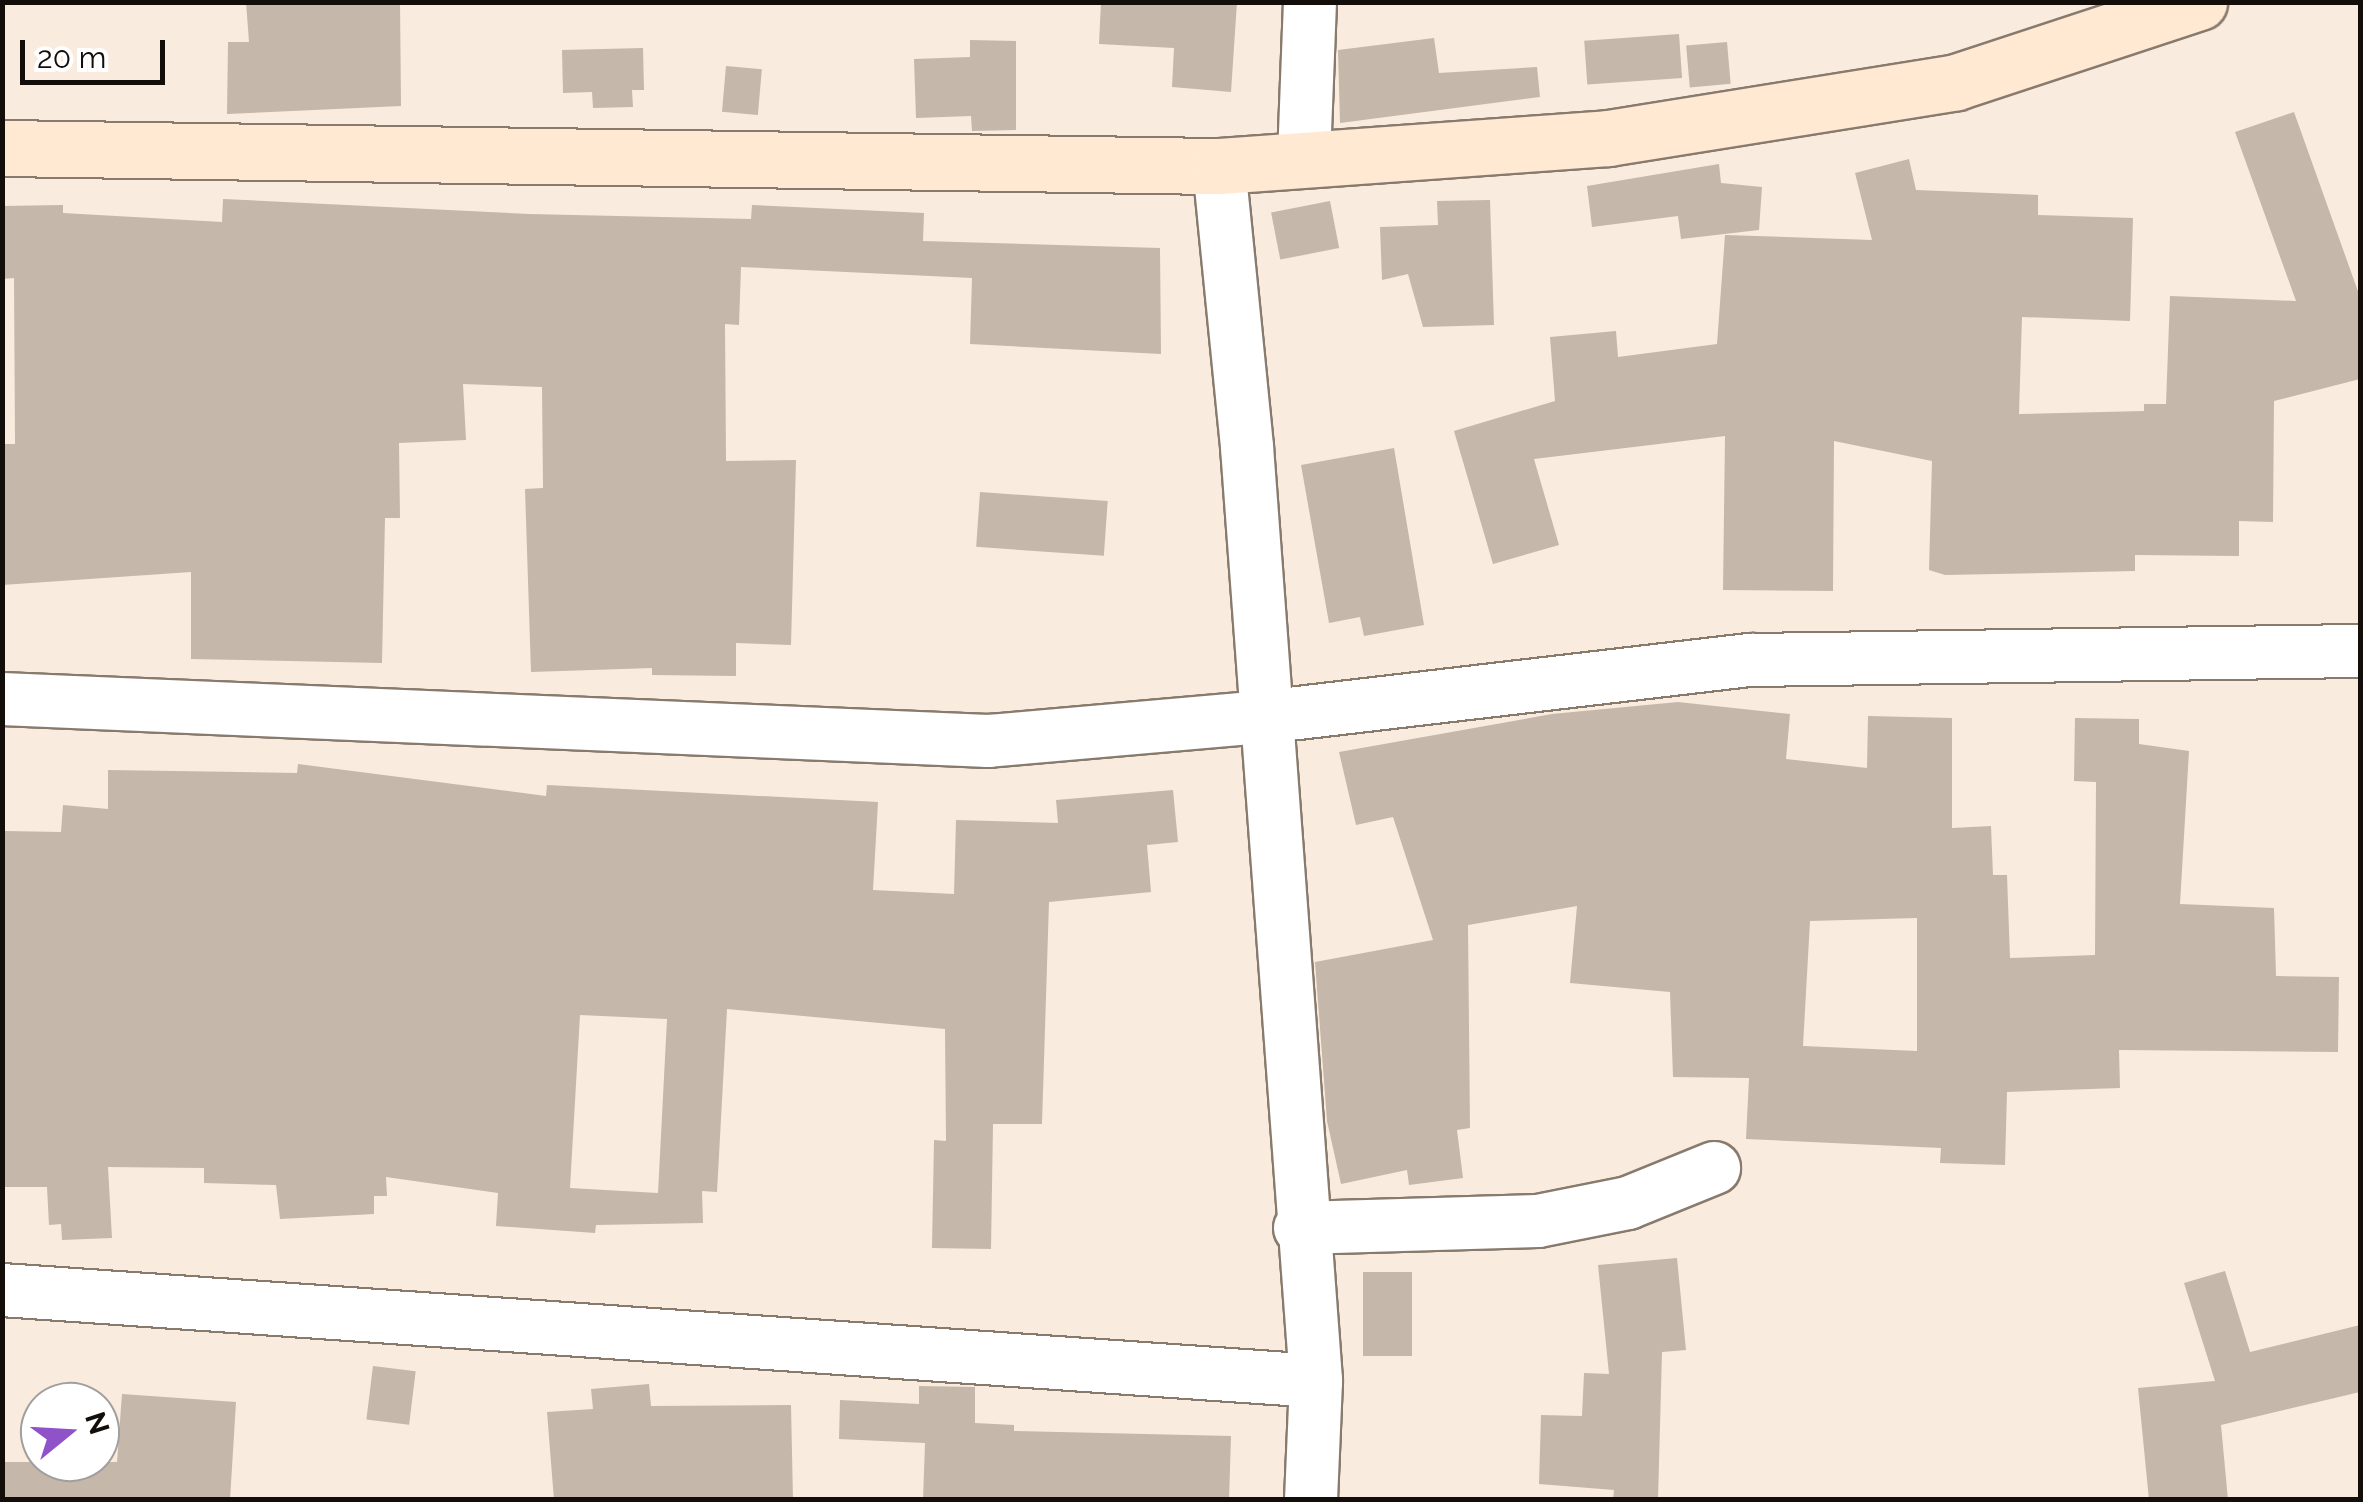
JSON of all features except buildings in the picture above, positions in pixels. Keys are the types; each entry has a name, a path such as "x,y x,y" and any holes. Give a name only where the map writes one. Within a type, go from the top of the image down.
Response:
{"street":[{"path":"1304,158 1310,2"},
{"path":"2,148 1218,166 1608,138 1956,82 2200,2"},
{"path":"1218,166 1264,717 1300,1228 1316,1381 1311,1500"},
{"path":"2,699 988,741 1264,717 1751,660 2360,651"},
{"path":"1300,1228 1538,1221 1628,1203 1714,1168"},
{"path":"2,1290 1316,1381"}]}
